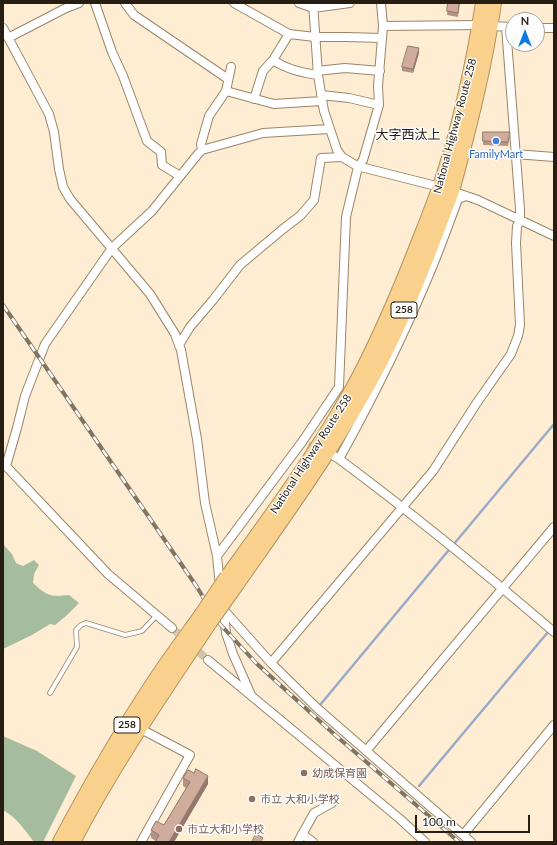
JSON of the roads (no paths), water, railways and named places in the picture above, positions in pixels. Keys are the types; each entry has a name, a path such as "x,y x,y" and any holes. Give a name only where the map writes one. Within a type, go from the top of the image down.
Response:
{"highway":[{"name":"National Highway Route 258","path":"73,842 93,804 206,618 232,580 276,529 328,451 354,409 379,363 418,278 446,189 470,126 481,78 485,26 483,3"},
{"name":"National Highway Route 258","path":"485,26 494,3"},
{"name":"National Highway Route 258","path":"60,842 114,746 158,677 206,618"}],"street":[{"path":"8,38 66,8 79,3"},
{"path":"95,3 112,52 123,76 147,141 161,152 162,165 180,176"},
{"path":"125,3 134,15 228,79"},
{"path":"234,3 246,6 289,34 314,37 382,38"},
{"path":"298,3 313,6 350,3"},
{"path":"217,556 305,443 339,387 346,217 358,166 363,160 379,105 378,86 383,26 381,3"},
{"path":"313,6 314,37 324,111 337,150 342,157 358,166 446,189 478,200 554,236"},
{"path":"383,26 505,27"},
{"path":"3,28 49,114 54,132 63,188 70,199 150,294 175,334 181,350 197,439 205,503 217,556 226,633 251,695"},
{"path":"254,99 263,72 273,60 289,34"},
{"path":"271,663 433,471 476,404 511,354 515,345 520,325 516,243 517,226 520,221 511,52"},
{"path":"273,60 280,65 303,73 318,73 345,68 380,71"},
{"path":"202,150 201,144 208,116 226,91 232,67"},
{"path":"226,91 274,104 322,98 349,98 379,105"},
{"path":"172,628 108,574 4,465 17,428 25,396 45,344 112,248 152,211 202,150 262,133 330,129"},
{"path":"516,154 554,157"},
{"path":"179,345 190,327 240,265 300,216 314,200 321,158 342,157"},
{"path":"466,196 458,199 433,265 394,352 365,411 336,458 403,507 554,632"},
{"path":"366,751 554,527"},
{"path":"223,609 271,663 317,708 472,842"},
{"path":"208,660 400,819 425,842"},
{"path":"463,835 554,726"},
{"path":"139,728 190,755 141,842"},
{"path":"313,842 300,838 314,813 332,803"}],"lane":[{"path":"50,693 77,647 76,630 81,625 86,623 125,635 142,631 157,615"}],"waterway":[{"path":"454,544 554,424"},
{"path":"320,705 448,551"},
{"path":"419,786 548,632"}],"tunnel":[{"path":"308,445 320,450"},
{"path":"172,628 208,660"}],"railway":[{"path":"3,305 197,587 218,622 256,663 334,734 459,842"}],"place":[{"name":"FamilyMart","path":"496,141"},
{"name":"幼成保育園","path":"304,773"},
{"name":"市立 大和小学校","path":"252,799"},
{"name":"市立大和小学校","path":"179,829"}],"district":[{"name":"大字西汰上","path":"408,135"}]}
